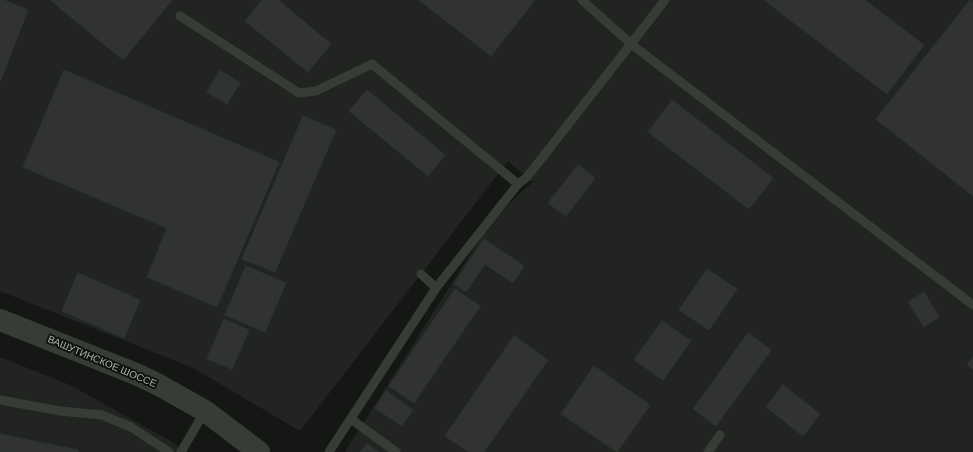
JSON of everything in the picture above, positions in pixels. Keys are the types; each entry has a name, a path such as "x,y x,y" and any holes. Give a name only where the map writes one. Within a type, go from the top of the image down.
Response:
{"street":[{"name":"ВАШУТИНСКОЕ ШОССЕ","path":"0,320 136,374 205,411 240,436 259,452"}],"lane":[{"path":"582,0 631,44 973,305"},
{"path":"329,452 436,288 518,184 527,177 665,0"},
{"path":"180,16 299,93 316,91 372,64 518,184"},
{"path":"421,274 436,288"},
{"path":"0,400 60,411 102,416 131,427 169,452"},
{"path":"181,452 205,411"},
{"path":"351,419 396,452"},
{"path":"708,452 720,435"}],"shaded area":[{"path":"0,0 973,0 973,452 345,452 485,231 515,198 533,182 508,161 300,431 193,368 0,291"},
{"path":"0,357 70,385 174,443 184,452 0,452"}],"building":[{"path":"0,0 4,0 28,10 0,82"},
{"path":"50,0 172,0 123,60"},
{"path":"262,0 278,0 331,44 308,72 245,21"},
{"path":"419,0 535,0 491,56"},
{"path":"764,0 865,0 924,45 887,94"},
{"path":"970,0 973,1 973,196 876,119"},
{"path":"64,70 279,162 217,307 147,277 167,228 23,167"},
{"path":"220,70 240,83 227,104 207,92"},
{"path":"367,90 445,155 428,176 349,111"},
{"path":"672,100 773,178 749,209 648,132"},
{"path":"303,116 336,130 275,272 242,259"},
{"path":"578,165 595,178 566,216 548,203"},
{"path":"484,239 524,266 513,283 485,264 466,292 454,284"},
{"path":"246,266 286,283 265,332 225,315"},
{"path":"707,269 737,289 709,330 679,310"},
{"path":"78,273 140,300 124,338 62,311"},
{"path":"455,289 480,306 414,403 389,386"},
{"path":"924,292 939,317 924,327 908,302"},
{"path":"224,319 249,330 232,369 207,359"},
{"path":"662,321 691,341 663,380 634,360"},
{"path":"748,333 771,350 716,426 693,409"},
{"path":"514,336 548,360 484,452 469,452 445,436"},
{"path":"973,357 973,369 967,364"},
{"path":"594,366 650,405 617,452 561,414"},
{"path":"783,385 820,414 803,436 766,407"},
{"path":"386,391 413,410 402,426 375,408"},
{"path":"0,434 78,450 78,452 0,452"},
{"path":"367,444 378,452 360,452"}]}
